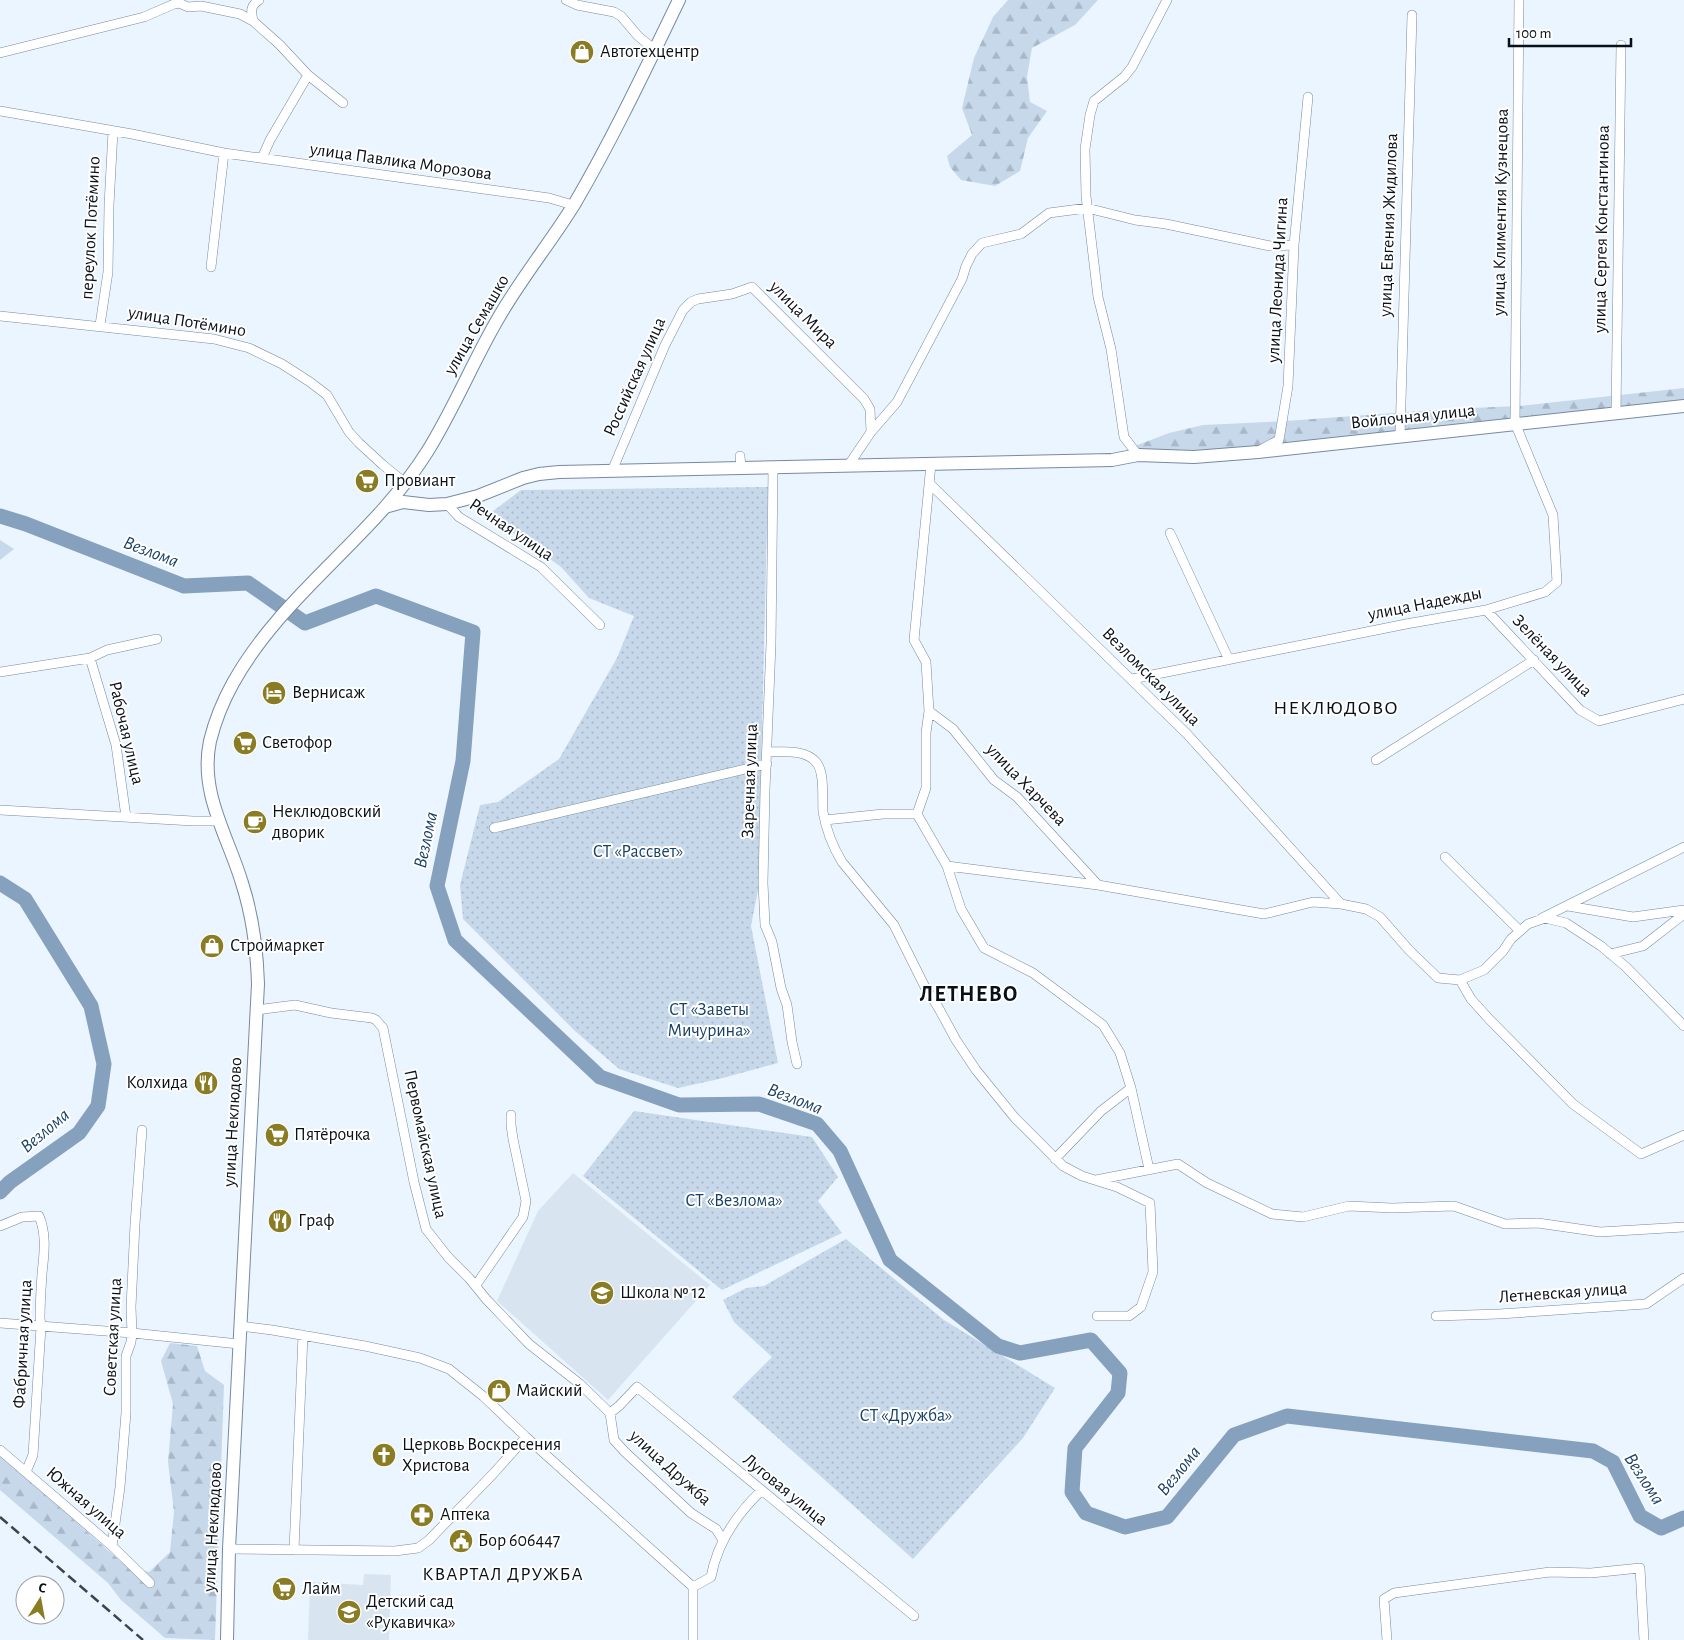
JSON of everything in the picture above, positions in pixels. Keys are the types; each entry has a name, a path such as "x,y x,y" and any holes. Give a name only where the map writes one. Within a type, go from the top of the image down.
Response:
{"main road":[{"name":"улица Семашко","path":"269,630 310,583 385,507 427,452 500,316 573,205 602,155 679,0"},
{"name":"Войлочная улица","path":"385,507 403,502 429,505 448,504 478,496 522,478 539,474 740,462 774,468 1112,460 1138,455 1194,457 1258,452 1684,406"},
{"path":"405,483 412,503"},
{"name":"улица Неклюдово","path":"226,1640 257,959 252,924 242,881 212,800 207,772 210,741 227,695 249,656 269,630"}],"street":[{"path":"566,0 577,5 614,12 621,16 638,36 655,50"},
{"path":"1138,455 1124,437 1111,349 1098,297 1088,208 1085,149 1094,101 1124,78 1132,67 1166,0"},
{"name":"улица Климентия Кузнецова","path":"1515,423 1519,0"},
{"path":"0,53 144,17 174,4 179,3 188,7 201,6 240,14 253,21 279,44 308,75 343,103"},
{"path":"240,14 256,3"},
{"path":"253,21 252,14 256,3"},
{"name":"улица Евгения Жидилова","path":"1400,436 1412,15"},
{"name":"улица Сергея Константинова","path":"1616,413 1621,45"},
{"path":"262,158 266,147 308,75"},
{"name":"улица Леонида Чигина","path":"1258,452 1279,440 1288,386 1294,245 1308,96"},
{"name":"улица Павлика Морозова","path":"0,111 132,134 224,153 548,198 573,205"},
{"name":"переулок Потёмино","path":"100,326 108,272 113,132"},
{"path":"211,267 224,153"},
{"path":"848,466 871,432 886,416 900,396 962,279 975,248 982,243 1021,234 1049,213 1088,208 1135,220 1166,224 1270,246 1294,245"},
{"name":"улица Мира","path":"752,287 864,399 870,410 871,432"},
{"name":"Российская улица","path":"612,471 683,310 691,302 698,299 732,294 752,287"},
{"name":"улица Потёмино","path":"0,316 214,339 238,344 265,355 310,382 326,395 349,432 382,466 405,483"},
{"name":"улица Надежды","path":"1132,680 1406,624 1486,610 1544,592 1557,582 1553,515 1515,423"},
{"path":"931,464 914,640 926,662 929,711 926,733 926,788 917,814 947,866 961,909 984,948 1033,972 1103,1025 1120,1053 1131,1088 1150,1169"},
{"name":"Заречная улица","path":"774,468 771,644 763,883 765,925 772,942 781,988 788,1005 792,1042 797,1064"},
{"name":"Везломская улица","path":"929,483 1186,734 1340,904"},
{"name":"Речная улица","path":"448,504 459,517 541,567 600,625"},
{"path":"1170,533 1229,660"},
{"name":"Зелёная улица","path":"1486,610 1580,710 1599,721 1684,699"},
{"path":"0,672 90,658 107,650 157,639"},
{"name":"Рабочая улица","path":"90,658 116,745 126,816"},
{"path":"1376,760 1534,660"},
{"name":"улица Харчева","path":"929,711 953,729 994,780 1017,797 1098,885"},
{"path":"768,752 790,752 809,757 815,761 821,774 825,820 837,854 894,925 925,987 956,1040 976,1070 1015,1118 1063,1166 1075,1173 1150,1203 1153,1272 1141,1307 1129,1316 1097,1316"},
{"path":"494,828 767,764"},
{"path":"0,810 219,821"},
{"path":"825,820 883,814 917,814"},
{"path":"947,866 1098,885 1264,914 1313,902 1340,904 1366,909 1380,917 1409,950 1438,978 1460,980 1484,970 1503,951 1511,939 1528,924 1684,848"},
{"path":"1445,857 1520,931"},
{"path":"1568,906 1633,917 1684,912"},
{"path":"1610,954 1643,946 1684,912"},
{"path":"1538,920 1546,918 1566,923 1610,954 1626,967 1684,1026"},
{"path":"1460,980 1472,999 1490,1020 1573,1104 1640,1154 1684,1135"},
{"name":"Первомайская улица","path":"256,1010 295,1005 376,1020 383,1028 424,1224 448,1257 529,1344 580,1384 610,1413"},
{"path":"1055,1158 1101,1111 1131,1088"},
{"path":"476,1286 523,1217 526,1201 512,1132 511,1115"},
{"name":"Советская улица","path":"112,1546 120,1487 126,1413 126,1356 132,1333 131,1307 134,1233 142,1130"},
{"path":"1095,1180 1178,1164 1207,1183 1272,1214 1304,1217 1349,1206 1392,1208 1454,1206 1505,1224 1538,1223 1600,1232 1684,1227"},
{"path":"1130,1194 1129,1183 1131,1177 1137,1172"},
{"name":"Фабричная улица","path":"0,1226 22,1217 39,1216 42,1224 45,1251 33,1455 26,1472"},
{"name":"Летневская улица","path":"1436,1316 1500,1314 1646,1304 1684,1278"},
{"path":"0,1324 132,1333 239,1344"},
{"path":"240,1326 365,1346 420,1358 449,1369 483,1396 693,1587 693,1640"},
{"path":"294,1550 303,1335"},
{"name":"Луговая улица","path":"610,1413 637,1387 760,1491 914,1616"},
{"name":"улица Дружба","path":"610,1413 614,1440 691,1513 716,1529 723,1540"},
{"path":"229,1549 395,1551 418,1548 439,1531 494,1474 526,1437"},
{"name":"Южная улица","path":"0,1450 112,1546 150,1583"},
{"path":"693,1587 712,1577 713,1565 723,1540 760,1491"},
{"path":"1387,1640 1384,1599 1394,1593 1550,1572 1591,1573 1640,1568 1644,1640"}],"shaded area":[{"name":"Школа № 12","path":"573,1173 710,1285 608,1400 497,1301 538,1211"},
{"name":"Детский сад «Рукавичка»","path":"364,1574 391,1575 389,1640 308,1640 310,1582 363,1585"}],"green space":[{"path":"1008,0 1098,0 1075,25 1032,48 1027,77 1030,102 1047,111 1028,138 1020,171 995,186 961,180 950,167 947,156 972,135 962,108 974,58 993,17"},
{"path":"1684,388 1684,403 1444,429 1182,453 1138,455 1135,446 1169,433 1203,425 1519,406"},
{"name":"СТ «Рассвет»","path":"768,487 758,890 751,926 778,1063 678,1088 619,1069 575,1031 463,919 460,885 480,805 498,802 559,759 617,658 634,616 589,598 561,567 488,515 521,490"},
{"path":"0,540 14,549 0,560"},
{"name":"СТ «Везлома»","path":"634,1111 812,1137 838,1177 818,1201 842,1233 722,1290 583,1176"},
{"name":"СТ «Дружба»","path":"846,1239 944,1320 1055,1388 1023,1438 913,1559 732,1397 772,1357 734,1322 723,1300 746,1288 764,1286"},
{"path":"170,1343 197,1346 205,1371 224,1385 215,1640 165,1638 121,1600 108,1583 0,1490 0,1455 127,1567 149,1572 170,1552 174,1512 168,1462 173,1404 161,1361"}],"waterway":[{"name":"Везлома","path":"0,516 26,524 184,586 248,583 305,623 376,596 473,632 463,761 437,886 455,940 600,1077 679,1105 759,1104 817,1124 840,1151 890,1260 998,1346 1020,1353 1091,1340 1120,1373 1118,1393 1075,1448 1072,1492 1086,1513 1125,1527 1167,1517 1234,1435 1287,1416 1593,1451 1613,1462 1640,1516 1661,1528 1684,1518"},
{"name":"Везлома","path":"0,883 25,899 91,1006 104,1064 98,1106 79,1133 10,1182 0,1192"}],"railway":[{"path":"0,1517 143,1640"}],"place":[{"name":"Автотехцентр","path":"582,52"},
{"name":"Провиант","path":"367,481"},
{"name":"Вернисаж","path":"274,693"},
{"name":"Светофор","path":"245,743"},
{"name":"Неклюдовский дворик","path":"255,822"},
{"name":"Строймаркет","path":"212,946"},
{"name":"Колхида","path":"206,1083"},
{"name":"Пятёрочка","path":"277,1135"},
{"name":"Граф","path":"280,1221"},
{"name":"Школа № 12","path":"602,1293"},
{"name":"Майский","path":"499,1391"},
{"name":"Церковь Воскресения Христова","path":"384,1455"},
{"name":"Аптека","path":"422,1515"},
{"name":"Бор 606447","path":"461,1541"},
{"name":"Лайм","path":"284,1589"},
{"name":"Детский сад «Рукавичка»","path":"349,1612"}],"district":[{"name":"НЕКЛЮДОВО","path":"1336,708"},
{"name":"ЛЕТНЕВО","path":"969,994"},
{"name":"КВАРТАЛ ДРУЖБА","path":"503,1574"}],"park label":[{"name":"СТ «Заветы Мичурина»","path":"709,1020"}]}
